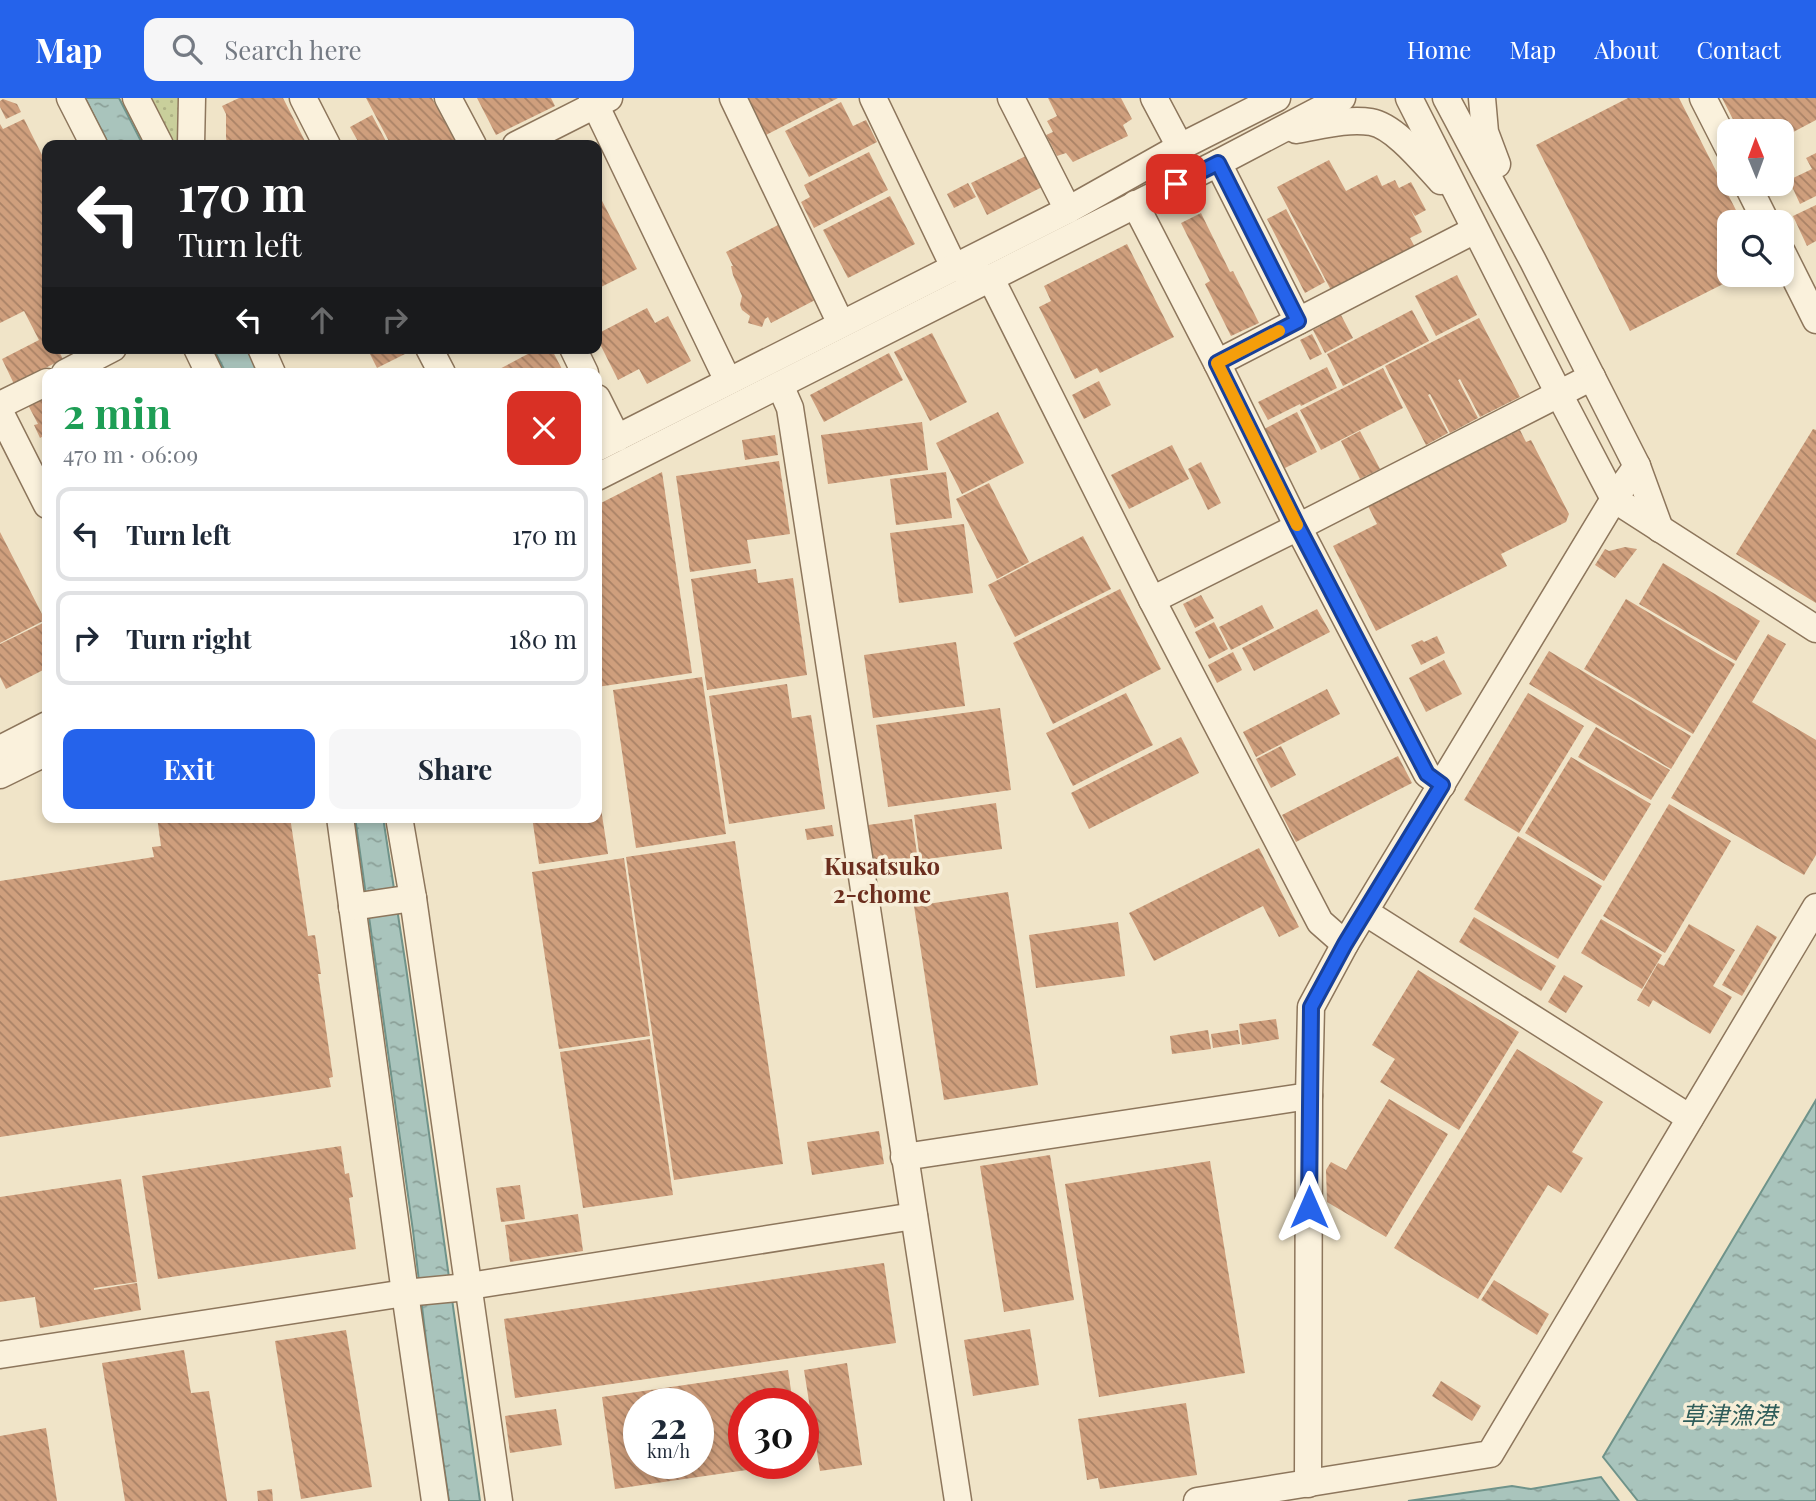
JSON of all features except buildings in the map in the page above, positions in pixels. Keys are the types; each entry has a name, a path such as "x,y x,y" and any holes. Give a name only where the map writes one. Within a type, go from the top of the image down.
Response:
{"street":[{"path":"69,98 91,140"},
{"path":"136,98 157,140"},
{"path":"191,140 192,98"},
{"path":"303,98 324,140"},
{"path":"448,98 470,140"},
{"path":"733,98 841,324"},
{"path":"873,98 954,267 991,279 1152,600 1320,922 1345,944"},
{"path":"1011,98 1068,210"},
{"path":"1154,98 1180,148"},
{"path":"602,474 991,279 1342,98"},
{"path":"1409,98 1614,499 1816,629"},
{"path":"1447,98 1637,466 1660,529"},
{"path":"1482,98 1485,132 1533,261"},
{"path":"1703,98 1717,125"},
{"path":"525,140 599,100 728,381"},
{"path":"602,420 607,443 1068,210 1268,101"},
{"path":"1272,134 1348,121 1374,122 1400,138 1461,202"},
{"path":"1218,163 1298,321"},
{"path":"1135,204 1298,527 1427,774 1442,785"},
{"path":"1217,363 1475,230"},
{"path":"1794,276 1816,320"},
{"path":"75,368 101,354"},
{"path":"1152,600 1592,377"},
{"path":"0,405 42,384"},
{"path":"780,385 790,408 958,1501"},
{"path":"0,412 42,495"},
{"path":"1308,1484 1311,1007 1345,944 1614,499 1637,466"},
{"path":"0,749 42,728"},
{"path":"0,775 42,754"},
{"path":"341,823 358,906 411,1292 435,1501"},
{"path":"400,823 406,899 463,1287 499,1501"},
{"path":"358,906 406,899"},
{"path":"1197,1501 1490,1454 1816,907"},
{"path":"1365,912 1690,1118"},
{"path":"904,1157 1309,1096"},
{"path":"0,1355 411,1292 463,1287 914,1216"}],"green space":[{"path":"147,98 185,98 184,140 168,140"}],"water":[{"path":"85,98 119,98 140,140 106,140"},
{"path":"216,354 250,354 256,368 223,368"},
{"path":"356,823 384,823 480,1501 449,1501"},
{"name":"草津漁港","path":"1816,1100 1816,1501 1638,1501 1603,1457"},
{"path":"1601,1477 1619,1501 1408,1501 1512,1486 1531,1489"}],"slow traffic":[{"path":"1279,331 1217,363 1297,525"}],"district":[{"name":"Kusatsuko 2-chome","path":"882,879"}],"route":[{"path":"1176,184 1218,163 1298,321 1217,363 1298,527 1427,774 1442,785 1345,944 1311,1007 1309,1207"}]}
